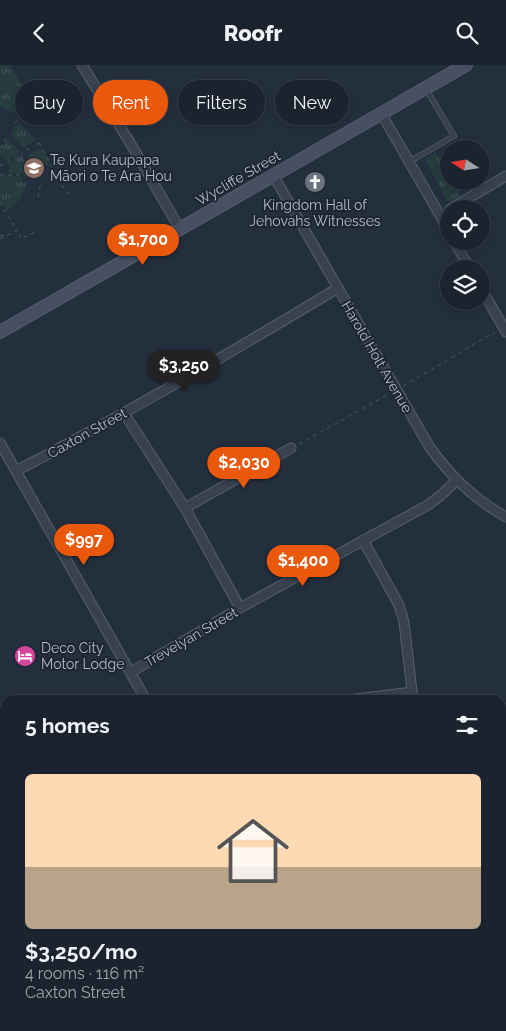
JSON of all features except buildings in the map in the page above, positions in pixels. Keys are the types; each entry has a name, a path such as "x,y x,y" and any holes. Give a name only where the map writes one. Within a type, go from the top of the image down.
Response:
{"street":[{"path":"82,65 180,229"},
{"name":"Wycliffe Street","path":"0,332 466,65"},
{"path":"381,113 440,215"},
{"name":"Harold Holt Avenue","path":"273,175 429,447 456,480 478,499 506,517"},
{"path":"465,200 506,176"},
{"name":"Caxton Street","path":"16,471 124,413 338,288"},
{"path":"490,304 506,332"},
{"path":"124,413 185,508 240,608"},
{"path":"0,443 143,695"},
{"path":"185,508 291,448"},
{"name":"Trevelyan Street","path":"131,672 240,608 428,505 456,480"},
{"path":"363,540 399,605 404,622 413,695"}],"lane":[{"path":"409,162 454,136 426,88"}],"path":[{"path":"0,148 7,137"},
{"path":"36,145 43,141"},
{"path":"40,143 66,191 72,197"},
{"path":"26,151 30,148"},
{"path":"0,166 22,153"},
{"path":"0,175 28,175"},
{"path":"38,197 41,182"},
{"path":"0,202 6,212"},
{"path":"8,216 21,239 38,230"},
{"path":"0,239 16,230"},
{"path":"0,236 8,235"}],"green space":[{"path":"0,65 10,65 19,80 15,80 15,113 0,107"},
{"path":"17,125 20,125 35,140 24,148 11,134"},
{"path":"8,139 21,152 6,160 0,154 0,150"},
{"path":"41,148 50,165 32,168 28,155"},
{"path":"436,153 440,156 440,187 425,159"},
{"path":"22,155 27,173 10,174 8,163"},
{"path":"0,176 21,177 22,182 27,184 19,200 7,211 0,199"},
{"path":"442,190 458,190 461,195 452,200 447,200"}],"place":[{"name":"Te Kura Kaupapa Māori o Te Ara Hou","path":"34,168"},
{"name":"Kingdom Hall of Jehovahs Witnesses","path":"315,182"},
{"name":"Deco City Motor Lodge","path":"25,656"}]}
